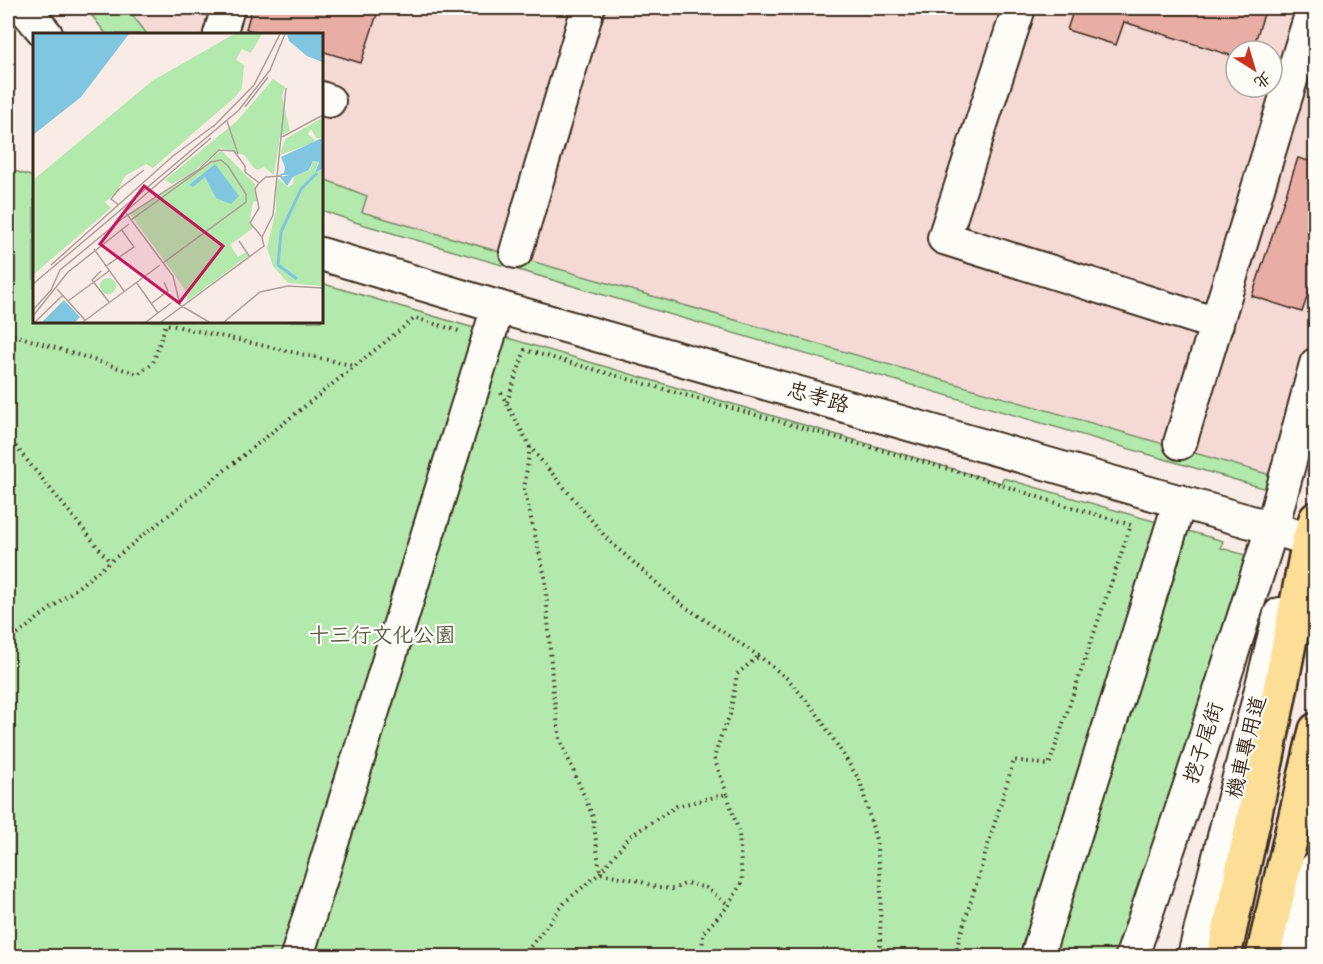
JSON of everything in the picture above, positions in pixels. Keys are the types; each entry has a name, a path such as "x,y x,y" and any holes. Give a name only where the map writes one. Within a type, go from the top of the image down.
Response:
{"highway":[{"path":"1224,957 1313,534"},
{"path":"1263,957 1316,730"}],"street":[{"path":"24,8 45,33"},
{"path":"220,33 228,8"},
{"path":"516,252 588,8"},
{"path":"1019,8 944,238 1217,324"},
{"path":"1180,443 1313,8"},
{"name":"忠孝路","path":"322,255 1272,528 1313,534"},
{"path":"297,957 498,307"},
{"name":"挖子尾街","path":"1132,957 1192,779 1272,528 1316,364"},
{"path":"1037,957 1180,501"},
{"name":"機車專用道","path":"1194,957 1288,584 1313,534"},
{"path":"1296,957 1316,868"}],"path":[{"path":"8,195 12,197 8,213"},
{"path":"8,642 415,318 461,331 482,360 530,447 609,541 681,604 759,656 789,680 816,712 861,781 876,840 881,880 878,957"},
{"path":"8,333 138,374 153,363 166,324 355,366"},
{"path":"507,403 525,350 984,479 1131,525 1049,765 1014,760 954,957"},
{"path":"8,437 111,562"},
{"path":"530,447 524,489 545,577 553,692 560,739 592,817 600,873"},
{"path":"702,957 704,933 729,905 742,882 740,833 714,758 730,715 737,674 759,656"},
{"path":"524,957 566,901 600,873 630,836 677,806 727,794"},
{"path":"600,873 636,880 659,888 673,889 687,883 706,888 729,905"}],"shaded area":[{"path":"127,8 1315,8 1316,132 1308,153 1316,156 1315,320 1274,476 362,212 367,195 322,178 322,33 146,33"}],"green space":[{"path":"86,8 127,8 146,33 105,33"},
{"name":"十三行文化公園","path":"8,169 33,177 33,322 322,322 322,283 1001,483 1003,478 1223,541 1221,548 1252,557 1123,956 8,956"},
{"path":"322,178 367,196 362,212 1274,476 1270,490 358,223 322,210"}],"building":[{"path":"252,8 379,8 361,63 322,51 322,33 261,33 246,29"},
{"path":"1074,8 1266,8 1256,39 1224,39 1224,53 1124,22 1116,45 1067,30"},
{"path":"1298,158 1316,163 1316,271 1302,312 1252,296"}]}
